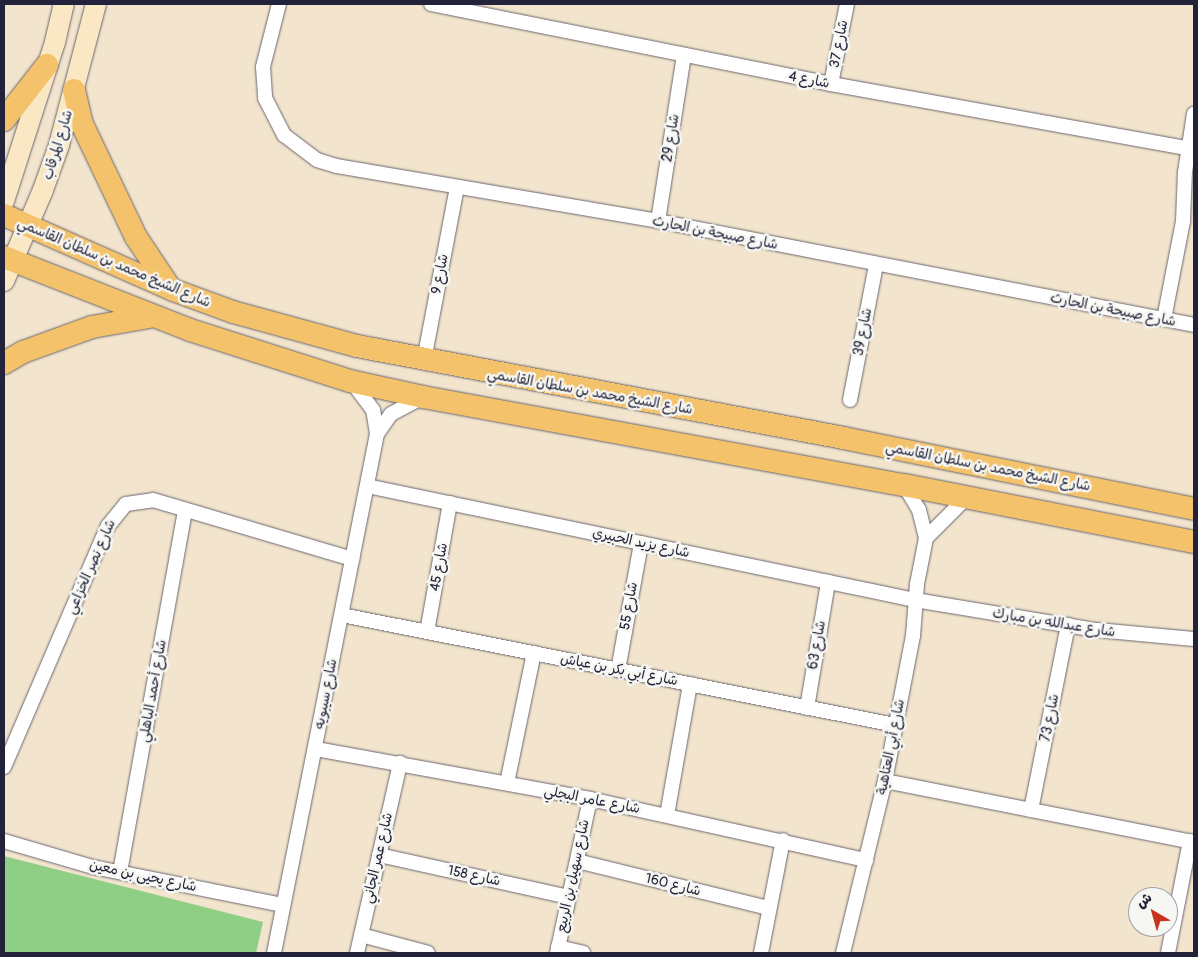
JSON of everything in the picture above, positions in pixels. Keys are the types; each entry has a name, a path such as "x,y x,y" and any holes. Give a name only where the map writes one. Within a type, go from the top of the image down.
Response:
{"main road":[{"path":"4,201 47,65 64,4"},
{"name":"شارع المرقاب","path":"4,281 8,259 28,226 44,190 74,90 96,4"},
{"path":"4,120 47,65"},
{"path":"74,90 82,124 136,237 172,290"},
{"name":"شارع الشيخ محمد بن سلطان القاسمي","path":"4,216 172,290 295,330 424,360 842,438 1194,509"},
{"path":"8,259 243,349 350,380 423,397 904,485 1194,542"},
{"path":"4,363 23,352 107,322 156,317"}],"street":[{"name":"شارع صبيحة بن الحارث","path":"279,4 264,67 266,98 284,135 317,160 457,187 658,221 876,265 1194,325"},
{"name":"شارع 4","path":"431,4 831,84 1188,148"},
{"name":"شارع 37","path":"831,84 847,4"},
{"name":"شارع 29","path":"658,221 684,55"},
{"path":"1164,319 1189,222 1188,148 1194,114"},
{"name":"شارع 9","path":"424,360 457,187"},
{"name":"شارع 39","path":"850,400 876,265"},
{"name":"شارع سيبويه","path":"274,953 377,434 373,410 360,388 350,380"},
{"name":"شارع سيبويه","path":"377,434 391,414 423,397"},
{"name":"شارع أبي العتاهية","path":"843,953 885,781 913,636 915,600 926,538 918,510 904,485"},
{"name":"شارع يزيد الحبيري","path":"367,486 915,600"},
{"path":"926,538 967,497"},
{"name":"شارع نصر الخزاعي","path":"4,767 112,517 126,504 144,499 352,559"},
{"name":"شارع 45","path":"427,632 450,503"},
{"name":"شارع أحمد الباهلي","path":"120,872 186,510"},
{"name":"شارع 55","path":"618,670 640,543"},
{"name":"شارع 63","path":"807,708 828,582"},
{"name":"شارع عبدالله بن مبارك","path":"915,600 1068,625 1194,639"},
{"name":"شارع أبي بكر بن عياش","path":"342,614 895,725"},
{"name":"شارع 73","path":"1031,810 1068,625"},
{"path":"507,783 534,653"},
{"path":"668,815 690,684"},
{"name":"شارع عامر البجلي","path":"316,749 590,799 866,860"},
{"name":"شارع عمر الجاني","path":"357,953 400,764"},
{"path":"885,781 1192,842 1168,953"},
{"name":"شارع سهيل بن الربيع","path":"557,950 590,799"},
{"path":"761,953 782,840"},
{"name":"شارع يحيى بن معين","path":"4,841 120,872 284,905"},
{"name":"شارع 158","path":"379,855 569,897"},
{"name":"شارع 160","path":"577,861 769,908"},
{"path":"361,935 428,953"},
{"path":"557,950 583,953"}],"green space":[{"path":"4,856 263,922 256,953 4,953"}]}
